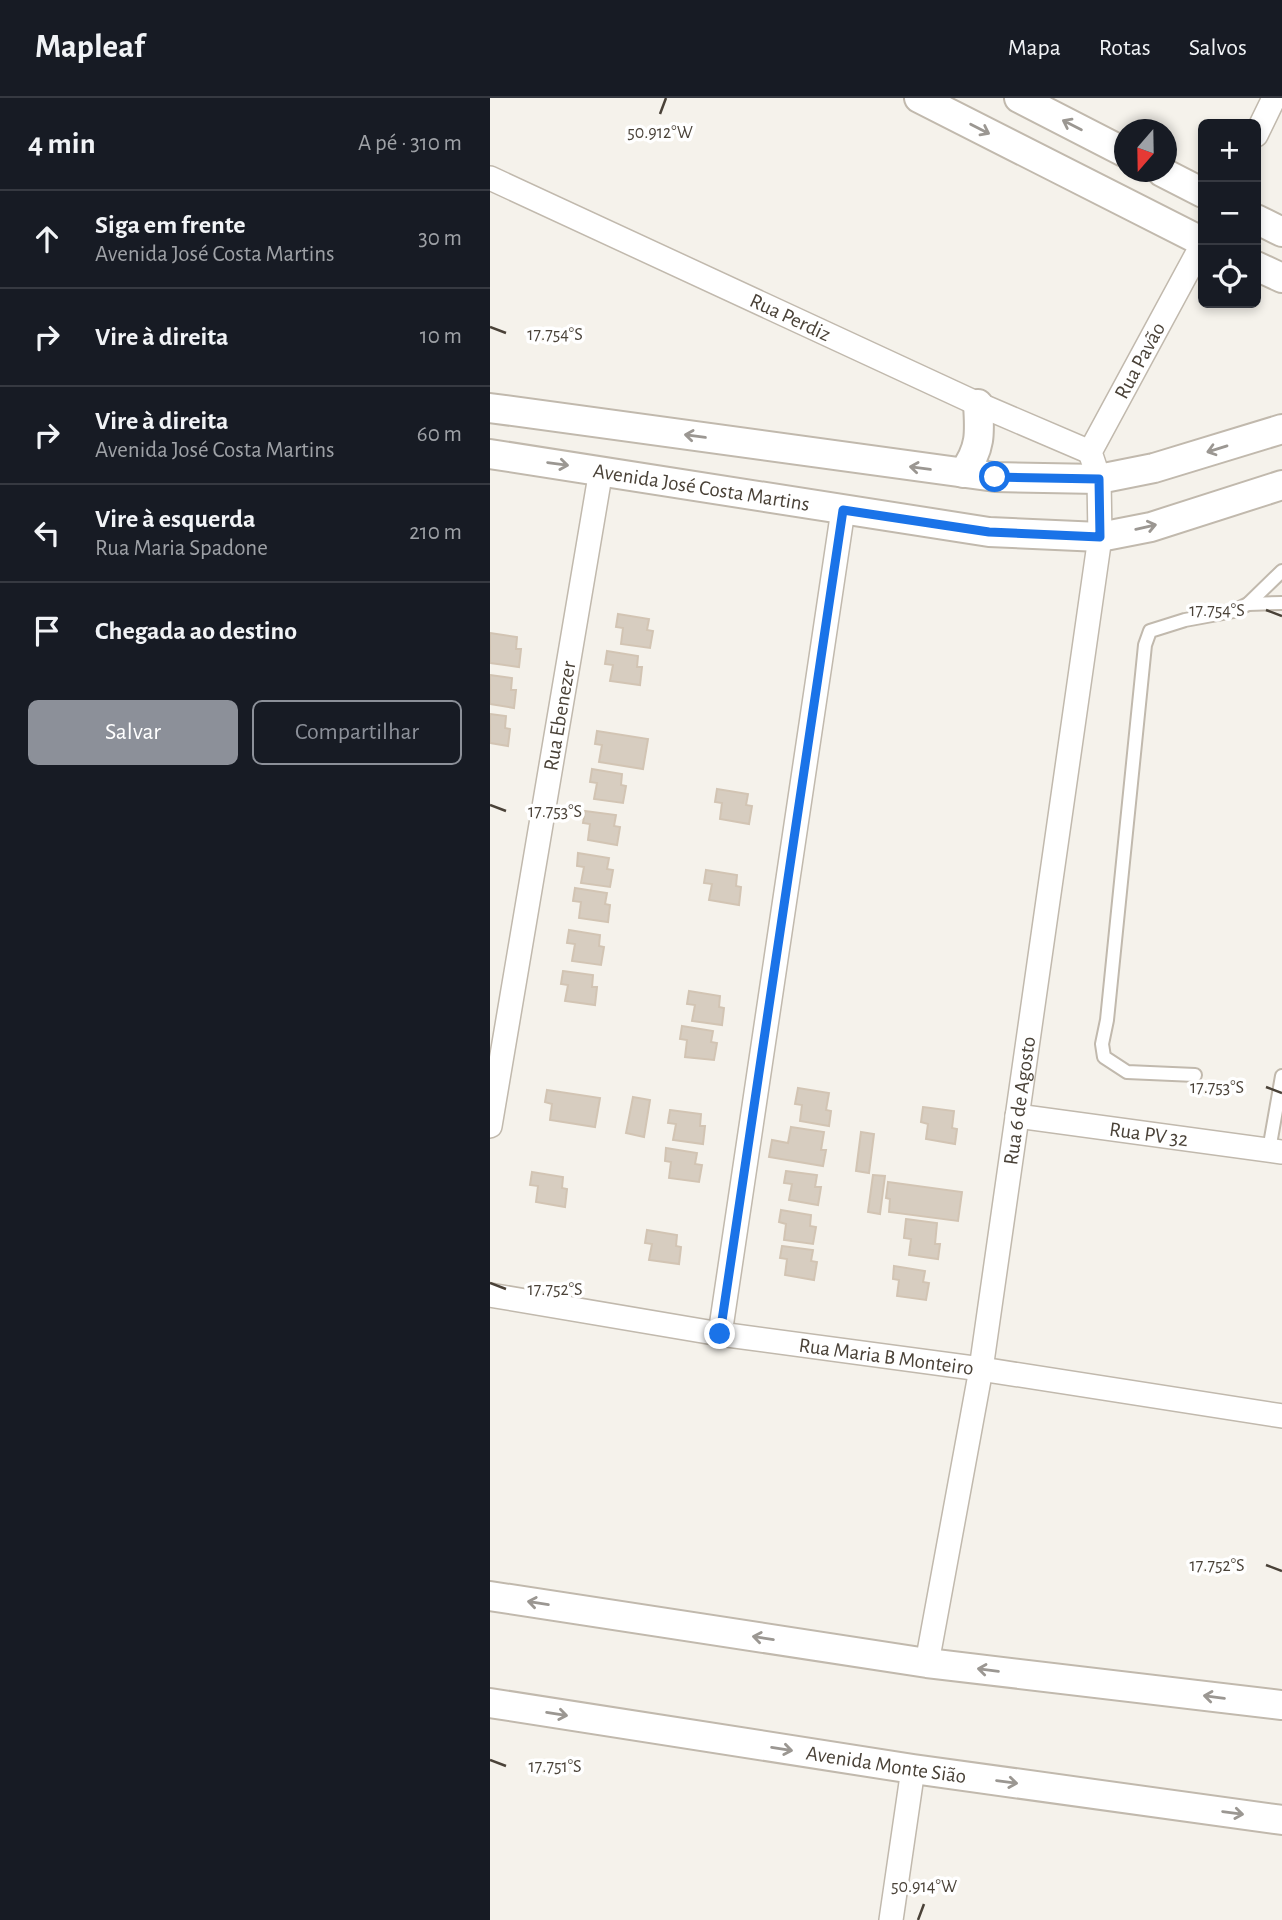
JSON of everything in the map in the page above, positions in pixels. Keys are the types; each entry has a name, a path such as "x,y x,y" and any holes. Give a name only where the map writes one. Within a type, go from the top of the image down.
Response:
{"street":[{"path":"919,98 1198,240"},
{"path":"1019,98 1114,146"},
{"path":"1261,125 1274,98"},
{"name":"Rua Perdiz","path":"490,178 978,404 1090,452"},
{"path":"1177,179 1198,190"},
{"path":"1261,222 1282,232"},
{"name":"Rua Pavão","path":"1090,452 1202,245"},
{"path":"1261,268 1282,278"},
{"path":"963,473 974,459 980,437 978,404"},
{"path":"490,408 995,477 1099,479 1154,468 1282,429"},
{"path":"1090,452 1099,479"},
{"name":"Avenida José Costa Martins","path":"490,454 989,532 1100,537 1151,527 1282,485"},
{"name":"Rua Ebenezer","path":"490,1126 601,470"},
{"name":"Rua 6 de Agosto","path":"927,1662 981,1369 1100,537 1099,479"},
{"path":"720,1334 843,510"},
{"name":"Rua PV 32","path":"1017,1116 1275,1151"},
{"name":"Rua Maria B Monteiro","path":"490,1295 720,1334 981,1369 1282,1416"},
{"path":"490,1596 927,1662 1282,1705"},
{"name":"Avenida Monte Sião","path":"490,1703 913,1769 1282,1820"},
{"path":"891,1920 913,1769"}],"lane":[{"path":"1195,1075 1127,1072 1104,1057 1102,1044 1107,1020 1145,645 1150,631 1185,620 1234,611 1248,604 1282,571"},
{"path":"1248,604 1282,603"},
{"path":"1275,1151 1282,1076"}],"building":[{"path":"618,614 649,619 647,630 653,631 650,648 621,644 623,628 616,627"},
{"path":"490,633 517,637 516,649 521,649 519,667 490,663"},
{"path":"607,651 638,656 637,667 642,667 640,685 610,681 613,665 605,664"},
{"path":"490,675 512,678 511,690 516,690 514,708 490,704"},
{"path":"490,714 506,716 505,728 510,729 508,746 490,743"},
{"path":"597,731 648,739 643,769 599,762 602,745 595,744"},
{"path":"592,769 622,774 621,785 626,786 623,803 594,799 597,783 590,782"},
{"path":"717,789 748,794 746,805 752,806 749,824 720,819 722,803 715,802"},
{"path":"585,811 616,815 614,826 620,827 617,845 588,840 590,824 583,823"},
{"path":"578,853 609,858 607,869 613,870 610,887 581,883 584,867 577,866"},
{"path":"706,870 737,875 736,886 741,887 739,905 709,900 712,884 704,883"},
{"path":"575,888 607,893 605,904 610,905 608,922 579,918 581,902 573,901"},
{"path":"569,930 600,935 599,946 604,947 601,965 572,961 575,944 567,943"},
{"path":"563,971 593,975 592,987 597,987 595,1005 565,1001 568,985 561,984"},
{"path":"689,991 720,996 719,1007 724,1008 722,1025 692,1021 695,1005 687,1004"},
{"path":"682,1026 713,1031 711,1042 717,1043 714,1060 685,1057 687,1040 680,1039"},
{"path":"798,1088 829,1093 826,1110 831,1111 829,1126 800,1121 802,1105 795,1104"},
{"path":"547,1090 600,1098 595,1127 550,1120 552,1104 545,1102"},
{"path":"633,1097 650,1100 644,1137 626,1133"},
{"path":"923,1107 954,1111 952,1128 957,1129 955,1144 926,1139 928,1124 921,1122"},
{"path":"670,1110 701,1114 700,1126 705,1126 703,1144 673,1140 676,1124 668,1123"},
{"path":"791,1127 824,1132 821,1150 826,1150 823,1166 769,1157 772,1140 788,1143"},
{"path":"861,1132 874,1134 869,1173 856,1171"},
{"path":"666,1148 697,1153 695,1164 702,1165 699,1182 669,1178 671,1162 665,1161"},
{"path":"786,1171 817,1175 815,1187 821,1187 818,1205 789,1200 792,1184 784,1183"},
{"path":"532,1172 563,1177 562,1188 567,1189 565,1207 536,1202 538,1186 530,1185"},
{"path":"873,1175 885,1176 880,1214 868,1212"},
{"path":"888,1182 962,1192 958,1221 889,1212 890,1199 886,1198"},
{"path":"781,1210 811,1215 810,1226 816,1227 813,1244 784,1240 786,1224 779,1222"},
{"path":"906,1219 937,1223 935,1244 940,1244 938,1259 909,1255 911,1239 904,1238"},
{"path":"647,1230 677,1235 676,1246 681,1247 679,1264 649,1260 652,1244 645,1243"},
{"path":"782,1246 813,1250 811,1261 817,1262 814,1280 785,1275 787,1259 780,1258"},
{"path":"894,1266 925,1271 923,1282 929,1283 926,1300 897,1296 899,1280 893,1279"}],"route":[{"path":"720,1334 843,510 989,532 1100,537 1099,479 995,477"}]}
